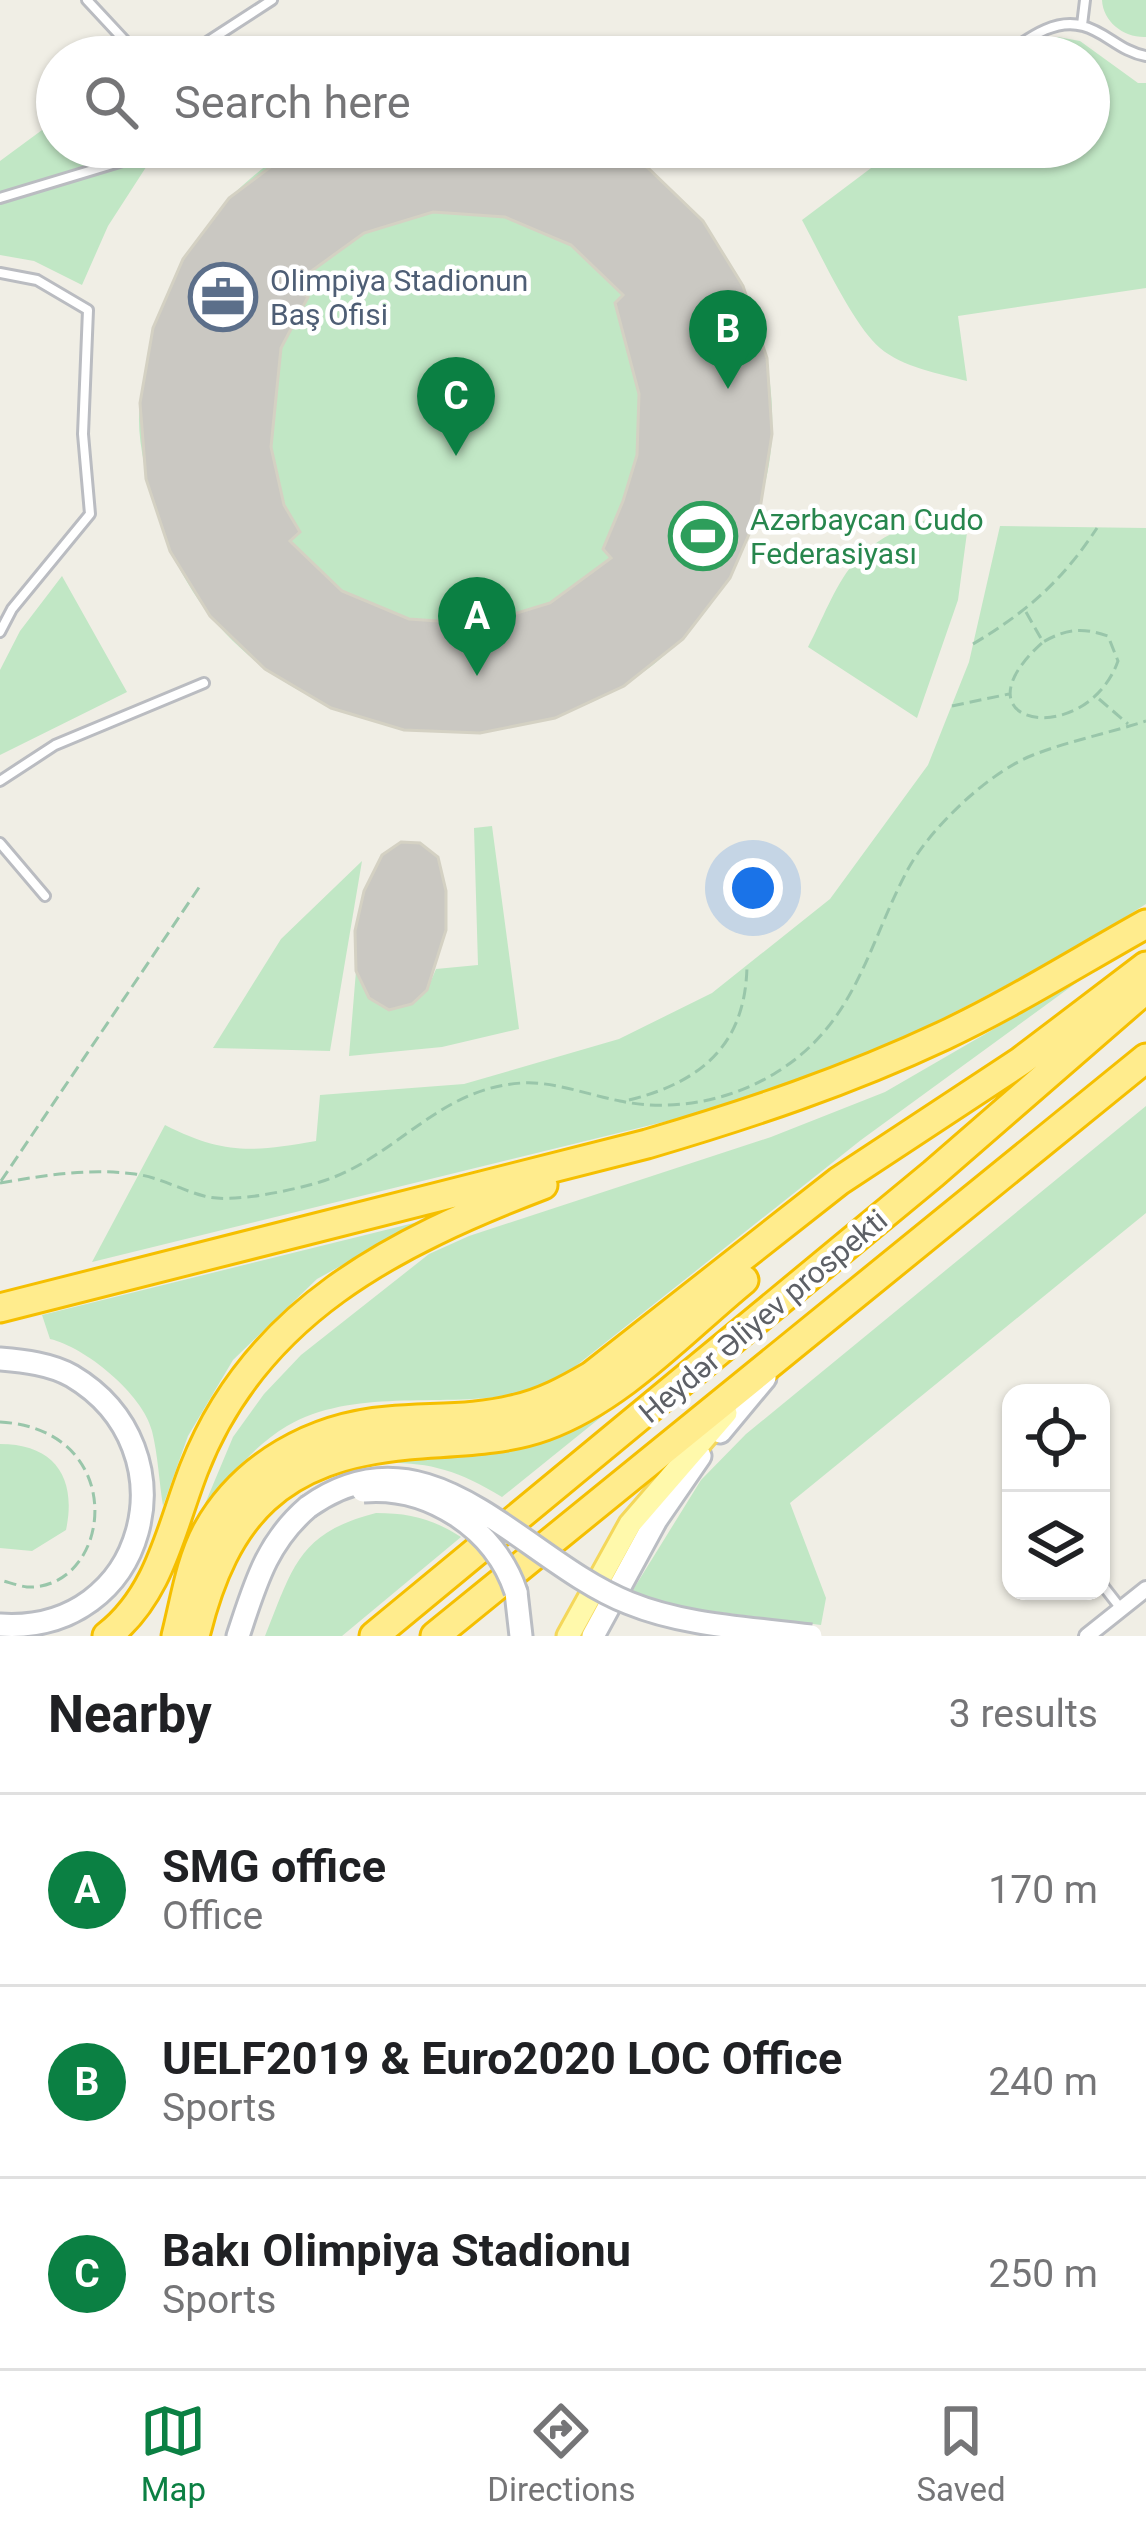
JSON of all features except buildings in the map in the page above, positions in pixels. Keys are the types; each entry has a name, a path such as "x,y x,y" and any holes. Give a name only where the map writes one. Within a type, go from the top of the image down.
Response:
{"highway":[{"path":"0,1308 743,1116 862,1072 1034,990 1146,924"},
{"path":"195,1636 209,1587 236,1529 288,1479 314,1465 370,1450 517,1434 569,1416 596,1400 851,1191 1146,966"},
{"name":"Heydər Əliyev prospekti","path":"374,1636 863,1232 1146,989"},
{"name":"Heydər Əliyev prospekti","path":"435,1636 1146,1058"},
{"path":"176,1636 190,1575 207,1532 221,1509 256,1472 304,1442 347,1427 512,1411 568,1390 838,1181 1021,1061"},
{"path":"107,1636 142,1600 194,1468 239,1381 266,1347 304,1312 346,1282 451,1222 647,1144"}],"main road":[{"path":"568,1636 621,1539 650,1498 794,1344"},
{"path":"593,1636 676,1489 794,1344"},
{"path":"0,1359 44,1365 70,1375 115,1415 132,1443 142,1481 142,1519 133,1551 97,1596 73,1613 46,1622 0,1625"},
{"path":"239,1633 263,1561 284,1529 308,1507 353,1482 390,1477 453,1494 583,1580 627,1603 690,1619 811,1636"},
{"path":"308,1507 352,1492 375,1490 430,1502 457,1515 477,1531 504,1565 516,1592 521,1636"},
{"path":"511,1636 516,1592"}],"street":[{"path":"1087,1636 1146,1589"},
{"path":"1114,1636 1123,1610"}],"lane":[{"path":"87,0 120,36"},
{"path":"216,36 272,0"},
{"path":"1082,25 1084,0"},
{"path":"1033,36 1042,30 1082,25 1101,36"},
{"path":"1110,41 1146,56"},
{"path":"0,198 99,168"},
{"path":"0,273 37,280 88,310 82,434 91,514 12,609 0,632"},
{"path":"0,781 55,746 204,683"},
{"path":"0,843 45,896"},
{"path":"1110,1594 1123,1610"}],"path":[{"path":"974,644 1026,612 1073,564 1097,527"},
{"path":"1026,612 1043,642"},
{"path":"1089,630 1108,636 1118,661 1111,680 1097,698 1066,714 1043,719 1025,716 1013,708 1009,694 1024,660 1043,642 1064,631 1089,630"},
{"path":"952,706 1009,694"},
{"path":"1097,698 1130,726"},
{"path":"0,1183 77,1169 141,1174 210,1198 255,1194 324,1181 390,1145 447,1103 476,1091 525,1082 661,1106 724,1097 777,1072 829,1031 876,946 909,867 960,804 1028,757 1146,722"},
{"path":"0,1183 202,883"},
{"path":"621,1102 668,1090 706,1066 730,1037 747,997 747,965"},
{"path":"0,1422 38,1428 75,1451 92,1483 97,1512 91,1540 78,1563 55,1581 28,1587 0,1580"}],"green space":[{"path":"1102,0 1146,0 1146,37 1116,27"},
{"path":"1110,63 1138,83 1146,83 1146,288 958,316 967,381 922,369 880,348 859,323 802,220 871,168 1110,168"},
{"path":"36,134 36,168 145,168 108,226 82,285 34,261 0,255 0,161"},
{"path":"264,168 644,168 680,200 732,268 750,306 771,389 772,433 763,491 743,547 689,631 617,689 532,722 442,730 353,714 272,673 205,608 159,520 141,447 140,404 225,205"},
{"path":"970,510 958,600 917,718 808,647 840,583 865,552 907,527"},
{"path":"1000,526 1146,528 1146,904 1065,955 918,1031 749,1101 92,1262 165,1125 205,1142 239,1148 316,1141 320,1095 464,1084 619,1039 712,993 830,899 928,765 969,662"},
{"path":"62,576 127,692 0,755 0,670 20,631"},
{"path":"492,826 519,1029 442,1047 349,1056 356,971 369,998 389,1009 427,990 436,969 478,965 474,828"},
{"path":"362,861 330,1051 213,1048 281,939"},
{"path":"1087,975 861,1140 567,1373 515,1394 369,1402 313,1414 263,1444 202,1511 233,1437 264,1394 301,1355 429,1254 469,1236 771,1137 885,1092"},
{"path":"1146,1106 1146,1213 790,1503 826,1598 821,1625 679,1607 631,1593 701,1480 746,1434"},
{"path":"422,1221 317,1279 233,1360 188,1436 163,1506 154,1440 137,1402 111,1374 50,1339 42,1315"},
{"path":"652,1376 502,1497 465,1477 432,1467 355,1464"},
{"path":"0,1444 35,1450 58,1468 64,1480 69,1511 66,1530 32,1551 0,1548"},
{"path":"376,1513 421,1518 461,1537 342,1636 265,1636 302,1556 330,1531"}],"place":[{"name":"Olimpiya Stadionun Baş Ofisi","path":"223,297"},
{"name":"UELF2019 & Euro2020 LOC Office","path":"728,389"},
{"name":"Bakı Olimpiya Stadionu","path":"456,456"},
{"name":"Azərbaycan Cudo Federasiyası","path":"703,536"},
{"name":"SMG office","path":"477,676"}]}
